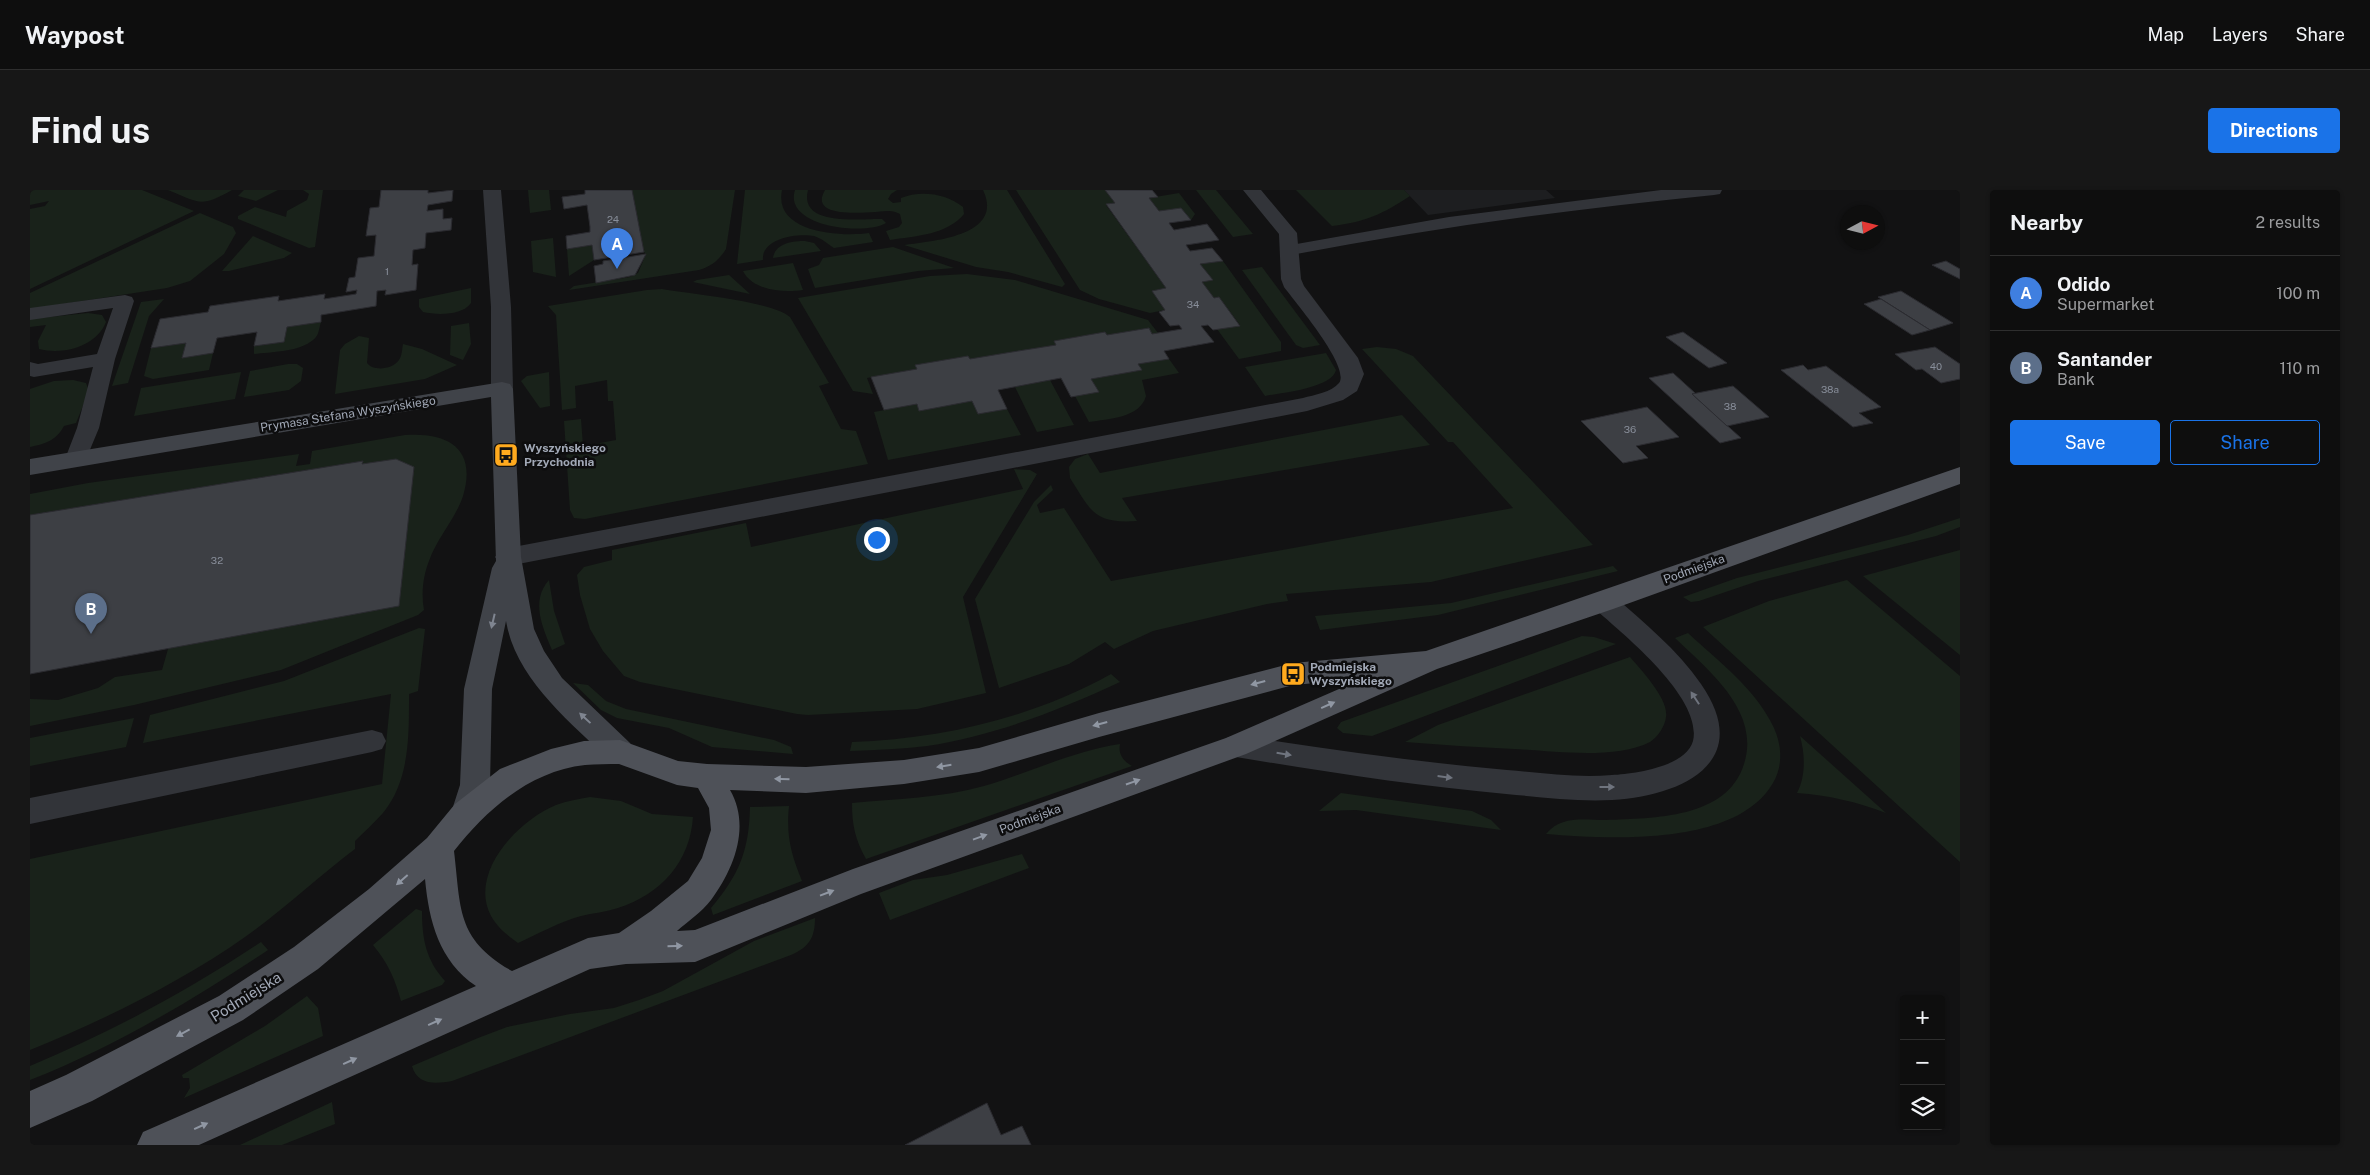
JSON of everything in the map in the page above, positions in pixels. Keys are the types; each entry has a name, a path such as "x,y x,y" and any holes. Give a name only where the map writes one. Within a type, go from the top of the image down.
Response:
{"main road":[{"name":"Podmiejska","path":"512,988 588,954 626,948 695,946 853,883 1236,746 1427,662 1604,602 1960,475"},
{"name":"Podmiejska","path":"30,1110 79,1088 231,1008 306,958 380,899 438,848 466,813 511,778 551,761 584,753 620,752 677,773 707,778 806,780 904,772 979,760 1099,724 1293,674 1427,662"},
{"path":"626,948 663,922 699,891 716,863 726,830 724,806 707,778"},
{"path":"438,848 449,929 466,958 487,975 512,988"},
{"path":"156,1145 512,988"}],"street":[{"path":"492,190 501,308 508,557 521,629 532,655 552,686 620,752"},
{"path":"508,557 1073,450 1307,404 1335,395 1349,386 1353,374 1347,358 1294,287 1291,279 1291,250 1288,233 1252,190"},
{"name":"Prymasa Stefana Wyszyńskiego","path":"30,467 502,389"},
{"path":"466,813 475,785 478,689 508,557"}],"lane":[{"path":"1291,250 1582,196 1714,190"},
{"path":"30,314 126,301 105,359 88,428 76,460"},
{"path":"31,371 105,359"},
{"path":"1236,746 1360,766 1462,779 1560,786 1618,787 1665,778 1688,768 1702,752 1708,730 1701,706 1685,682 1661,655 1604,602"},
{"path":"30,811 372,741"}],"shaded area":[{"path":"30,190 142,190 194,211 30,289 30,209 45,206 49,201 30,205"},
{"path":"168,190 232,190 213,199 200,202"},
{"path":"244,190 278,190 256,201 238,196"},
{"path":"303,190 323,190 315,247 309,248 238,219 238,216 255,207 286,217 287,211 307,200 309,194"},
{"path":"528,190 549,190 551,210 530,213"},
{"path":"632,190 735,190 726,249 715,262 699,270 569,290 574,286 630,277 638,273 646,254 644,252"},
{"path":"745,190 782,190 782,204 788,215 798,224 812,229 842,234 869,233 873,242 834,248 814,236 790,236 774,242 768,247 764,253 763,260 737,264"},
{"path":"795,190 808,190 808,202 813,210 822,216 848,219 882,219 886,223 876,227 861,229 828,225 813,220 801,213 795,203"},
{"path":"825,190 897,190 888,199 893,203 901,202 901,198 916,194 933,194 956,202 963,207 964,214 957,221 940,230 920,236 890,240 886,231 899,227 902,223 900,214 890,211 858,213 834,211 825,207 822,200"},
{"path":"983,190 1007,190 1065,284 1062,287 1008,272 976,267 904,245 947,238 975,227 984,217 987,205"},
{"path":"1016,190 1105,190 1115,203 1106,205 1166,288 1152,291 1165,310 1150,313 1099,299 1080,290"},
{"path":"1196,190 1216,190 1253,234 1233,237"},
{"path":"1296,190 1404,190 1410,196 1391,208 1373,216 1332,226"},
{"path":"1404,190 1546,190 1555,198 1428,215"},
{"path":"1179,193 1195,214 1191,220 1159,211 1149,198"},
{"path":"200,213 233,227 236,233 224,254 190,281 167,288 30,309 30,293"},
{"path":"253,236 292,253 284,258 222,271"},
{"path":"553,238 556,277 533,272 531,241"},
{"path":"805,241 814,243 821,251 773,258 774,253 781,246 790,242"},
{"path":"592,245 594,260 569,276 567,249"},
{"path":"893,247 954,268 918,271 815,288 808,269 819,265 823,258"},
{"path":"1223,261 1281,342 1281,351 1239,359 1217,329 1240,325 1219,297 1214,298 1202,282 1213,280 1200,264"},
{"path":"793,263 803,290 778,291 761,287 748,278 743,271"},
{"path":"1262,267 1320,345 1303,348 1296,345 1242,270"},
{"path":"967,274 1015,280 1148,320 1158,333 1152,334 1148,328 1107,335 1105,332 1054,341 1056,345 970,359 968,356 916,365 917,369 867,378 873,394 853,391 798,298 930,276"},
{"path":"729,275 750,294 693,282 697,280"},
{"path":"471,288 471,303 462,310 448,314 435,314 423,312 419,307 419,299"},
{"path":"662,289 749,302 780,311 790,317 829,383 819,386 841,429 856,431 868,464 585,519 574,518 570,510 564,421 581,419 583,446 616,440 613,401 608,401 607,380 575,386 576,408 562,410 556,315 548,306"},
{"path":"164,299 149,316 128,383 112,386 141,302"},
{"path":"88,313 102,315 106,322 95,338 68,350 48,351 39,349 38,341 46,325 30,327 30,319"},
{"path":"321,322 316,336 307,344 285,351 254,354 254,346 284,342 287,327"},
{"path":"469,323 471,344 463,360 450,355 451,326"},
{"path":"359,336 369,338 367,363 374,368 388,367 396,363 401,357 403,344 422,349 457,365 425,379 335,394 340,350 345,344"},
{"path":"186,343 182,358 213,353 209,370 153,379 144,376 151,348"},
{"path":"1377,347 1396,349 1413,356 1593,545 1431,582 1286,594 1288,601 1267,604 1153,631 1114,649 1105,642 1069,664 999,688 975,599 1034,502 1051,485 1053,490 1037,505 1040,513 1064,508 1111,581 1513,508 1453,442 1448,442 1362,349"},
{"path":"1326,353 1336,370 1325,381 1305,389 1265,396 1245,367"},
{"path":"1169,359 1179,373 1142,380 1146,396 1143,403 1137,409 1122,416 1089,422 1075,396 1099,392 1091,379 1141,370 1138,364"},
{"path":"297,364 303,368 301,381 289,390 244,397 250,371"},
{"path":"241,372 235,399 134,416 141,388"},
{"path":"549,372 550,406 540,408 521,381 527,376"},
{"path":"73,380 86,383 89,391 76,423 64,426 58,435 50,441 30,447 30,389 54,381"},
{"path":"1050,380 1074,425 1037,432 1015,387"},
{"path":"972,401 978,414 1007,409 1021,435 888,460 874,412 917,404 919,411"},
{"path":"1402,415 1430,445 1122,498 1137,521 1111,520 1095,513 1083,499 1070,478 1069,467 1075,459 1088,454 1100,473"},
{"path":"405,435 435,437 446,441 456,447 462,455 466,466 463,496 432,553 424,579 424,610 418,615 281,670 134,705 30,726 30,699 58,700 98,688 115,677 162,670 168,649 363,461 30,515 30,494 88,483 299,454 296,466 310,464 312,451"},
{"path":"1014,469 1030,470 1037,474 963,597 986,693 917,709 797,714 640,682 624,676 603,651 590,629 580,595 577,575 584,567 612,560 612,550 746,523 751,547 1023,489"},
{"path":"1960,518 1960,527 1936,536 1758,581 1699,601 1691,602 1683,597 1737,578 1908,535"},
{"path":"1960,550 1960,655 1863,576"},
{"path":"1613,566 1618,571 1438,615 1320,630 1315,616 1451,603"},
{"path":"549,580 554,611 565,644 552,650 542,624 539,606 543,588"},
{"path":"1847,580 1960,676 1960,862 1703,627 1769,601"},
{"path":"419,628 425,629 418,691 409,694 408,741 403,772 392,800 383,813 355,841 355,849 259,927 221,953 140,1000 30,1050 30,859 382,784 391,694 143,743 150,715 284,681"},
{"path":"1688,633 1747,688 1774,728 1780,749 1780,763 1773,783 1755,804 1731,819 1702,829 1636,837 1546,834 1552,828 1566,821 1645,818 1686,812 1722,796 1735,782 1744,764 1747,745 1745,726 1738,709 1728,693 1716,678 1675,638"},
{"path":"1582,636 1594,637 1616,644 1372,736 1343,733 1337,728 1341,722"},
{"path":"1630,657 1653,685 1666,710 1663,728 1653,740 1636,748 1602,753 1584,753 1405,742 1438,725"},
{"path":"1111,674 1120,682 1050,712 1001,729 952,742 927,746 850,751 852,742 885,740 952,731 1018,714 1050,703"},
{"path":"573,683 588,685 606,701 626,709 774,740 791,747 793,754 712,747 669,728 617,718 601,710"},
{"path":"134,718 126,747 30,766 30,738"},
{"path":"1800,736 1886,813 1820,795 1797,793 1804,765"},
{"path":"1120,744 1122,757 1132,766 866,859 859,845 854,825 852,803 918,798 968,790 1001,781 1085,752"},
{"path":"1341,793 1472,811 1491,820 1501,830 1356,810 1319,811"},
{"path":"590,797 621,801 652,814 693,817 691,833 686,848 679,862 660,885 633,902 609,911 565,921 518,943 503,931 491,916 486,899 486,882 492,865 513,835 527,822 556,805"},
{"path":"789,806 788,827 790,845 802,881 713,915 711,908 729,884 741,862 745,850 750,807"},
{"path":"1022,854 1029,868 890,920 879,893 913,880 947,875"},
{"path":"416,909 422,911 424,940 429,957 445,981 442,985 401,1001 383,958 373,945"},
{"path":"815,918 814,931 810,941 802,949 791,955 452,1081 428,1082 422,1080 414,1072 412,1066 507,1027 570,1014 614,1008 663,991 754,941"},
{"path":"261,942 268,950 211,987 122,1038 30,1080 30,1066 149,1010"},
{"path":"307,996 318,1008 323,1036 184,1098 190,1088 189,1078 183,1078 182,1075 265,1026"},
{"path":"332,1102 335,1124 282,1145 240,1145"}],"building":[{"path":"381,190 428,190 428,193 453,190 452,201 428,205 427,211 443,209 443,219 452,218 451,230 426,233 425,248 413,250 412,265 418,264 416,290 385,295 386,290 377,291 376,306 321,315 321,322 287,327 284,342 254,346 257,332 217,338 213,353 182,358 186,343 151,348 160,319 208,312 210,306 279,296 278,301 325,294 324,299 356,294 357,290 346,292 349,278 355,277 358,258 374,256 376,235 366,236 370,208 379,207"},
{"path":"585,190 632,190 644,252 594,260 592,245 567,249 566,236 590,232 590,227 587,205 564,209 562,197 585,194"},
{"path":"1105,190 1152,190 1158,197 1149,198 1159,211 1181,208 1191,220 1169,223 1174,230 1207,224 1219,240 1186,245 1190,251 1212,248 1223,261 1200,264 1213,280 1202,282 1214,298 1219,297 1240,326 1213,330 1208,325 1201,326 1214,342 1164,351 1169,359 1138,364 1142,370 1091,379 1099,392 1071,397 1061,378 998,390 1007,409 978,414 972,401 919,411 917,404 884,410 871,377 917,369 915,365 968,356 970,359 1056,345 1054,341 1105,332 1107,335 1149,328 1152,334 1182,329 1179,325 1170,326 1159,312 1165,310 1152,291 1166,288 1106,204 1115,203"},
{"path":"646,254 635,275 596,283 594,266 603,264 603,261"},
{"path":"1946,261 1960,269 1960,279 1932,265"},
{"path":"1901,291 1953,323 1930,330 1878,297"},
{"path":"1881,299 1930,330 1912,335 1864,304"},
{"path":"1683,332 1727,363 1709,368 1666,337"},
{"path":"1935,347 1960,364 1960,379 1941,383 1922,369 1916,370 1895,354"},
{"path":"1803,365 1808,370 1826,366 1881,407 1859,413 1873,423 1853,427 1781,370"},
{"path":"1673,373 1695,393 1692,394 1741,438 1720,443 1649,378"},
{"path":"1733,386 1769,417 1727,426 1692,394"},
{"path":"1647,407 1679,437 1636,446 1648,458 1623,463 1581,421"},
{"path":"396,459 414,467 399,606 30,674 30,515 363,461 362,464"},
{"path":"987,1103 1001,1135 1022,1126 1031,1145 905,1145"}],"place":[{"name":"Odido","path":"617,269"},
{"name":"Wyszyńskiego Przychodnia","path":"506,455"},
{"name":"Santander","path":"91,634"},
{"name":"Podmiejska Wyszyńskiego","path":"1293,674"}]}
